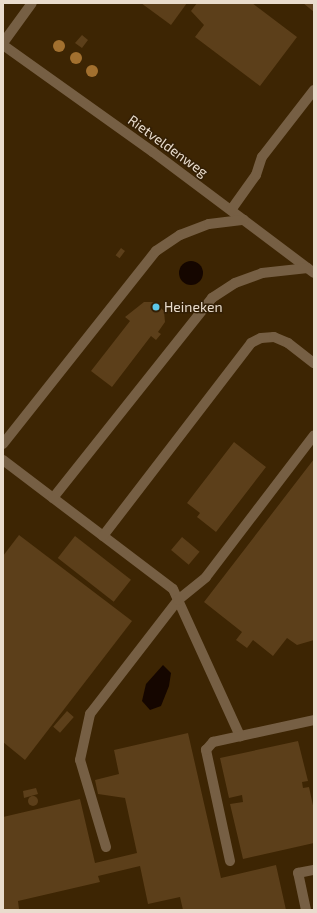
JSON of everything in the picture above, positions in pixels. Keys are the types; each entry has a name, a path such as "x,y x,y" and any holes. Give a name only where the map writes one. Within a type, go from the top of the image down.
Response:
{"street":[{"path":"3,44 32,3"},
{"name":"Rietveldenweg","path":"3,44 311,270"},
{"path":"231,210 256,175 262,157 314,90"},
{"path":"3,444 143,264 156,251 180,235 209,224 244,220"},
{"path":"52,498 212,298 235,283 262,273 311,270"},
{"path":"103,536 251,343 260,338 274,337 314,363"},
{"path":"106,847 80,760 90,714 178,600 206,577 314,435"},
{"path":"3,460 173,589 240,736"},
{"path":"230,861 206,750 213,742 314,720"},
{"path":"306,910 298,873 314,870"}],"shaded area":[{"name":"Heineken","path":"3,3 314,3 314,910 3,910"},
{"path":"191,261 199,265 203,273 199,281 191,285 183,281 179,273 183,265"},
{"path":"163,665 171,673 169,686 161,706 150,710 142,701 146,684"}],"building":[{"path":"141,3 187,3 171,25"},
{"path":"197,3 252,3 297,37 260,86 195,37 204,25 191,11"},
{"path":"303,3 314,3 314,12"},
{"path":"82,35 88,40 82,48 75,43"},
{"path":"121,248 125,251 120,258 116,255"},
{"path":"144,302 155,302 164,311 165,322 158,332 161,334 156,340 151,336 112,387 91,371 130,321 125,317"},
{"path":"234,442 266,467 216,532 197,517 200,513 187,503"},
{"path":"314,459 314,640 297,645 287,638 273,656 253,640 247,648 236,640 242,632 204,602"},
{"path":"19,535 132,621 25,760 3,742 3,556"},
{"path":"75,536 131,580 114,602 58,558"},
{"path":"182,537 200,552 189,565 171,550"},
{"path":"67,711 74,717 60,733 53,727"},
{"path":"188,733 221,878 276,865 286,910 183,910 180,897 148,904 140,866 98,876 100,882 18,901 19,909 3,910 3,817 80,799 95,863 137,853 125,798 98,794 95,780 119,774 114,750"},
{"path":"298,741 308,781 302,782 303,788 309,787 314,810 314,843 243,859 230,804 243,802 242,795 229,798 220,758"},
{"path":"36,788 38,794 24,798 23,791"},
{"path":"31,796 35,796 38,801 35,806 31,806 28,803 28,799"}],"place":[{"name":"Heineken","path":"156,307"}]}
